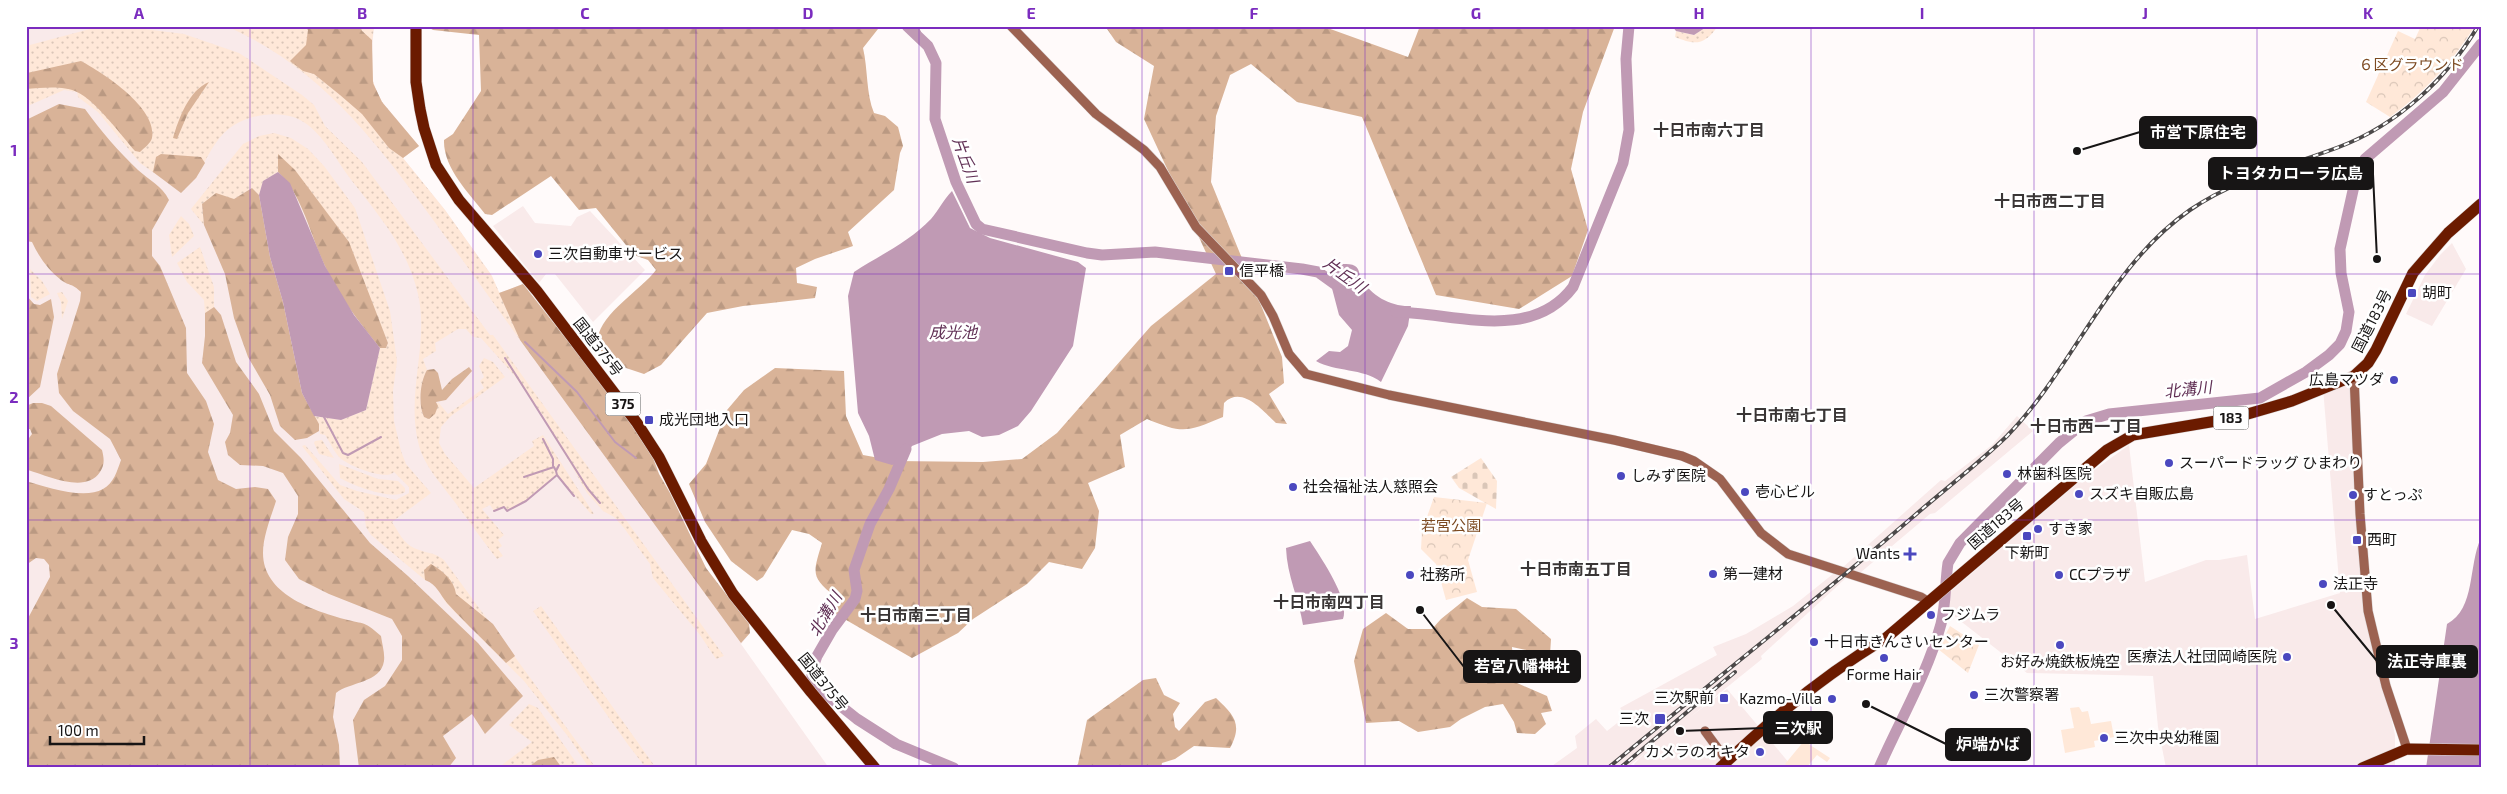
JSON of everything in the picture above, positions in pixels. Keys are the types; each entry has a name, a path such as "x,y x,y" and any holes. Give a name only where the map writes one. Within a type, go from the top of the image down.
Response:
{"highway":[{"name":"国道375号","path":"416,26 416,82 424,128 436,165 458,200 537,291 637,423 659,457 700,541 733,594 811,692 875,768"},
{"name":"国道183号","path":"1726,766 1779,716 1852,659 1886,638 2107,450 2133,435 2234,418 2292,401 2354,376 2368,363 2376,350 2413,273 2448,233 2481,204"},
{"path":"2362,768 2407,749 2481,750"}],"street":[{"path":"1011,26 1096,114 1144,150 1160,168 1196,227 1261,295 1274,316 1289,354 1306,374 1398,397 1614,440 1682,456 1694,461 1720,478 1761,533 1788,554 1922,597 1930,602"},
{"path":"2354,376 2359,496 2368,610 2386,686 2407,749"},
{"path":"1705,731 1726,766"}],"shaded area":[{"path":"26,26 374,26 372,50 373,83 382,102 419,146 403,158 445,210 490,273 499,293 523,284 653,458 659,474 706,568 749,624 750,633 741,644 829,768 26,768"},
{"name":"三次自動車サービス","path":"523,206 535,223 571,226 577,217 590,211 645,270 593,322 555,274 546,274 539,283 493,226"},
{"path":"2452,243 2466,269 2432,326 2406,314 2425,275"},
{"path":"2352,381 2367,609 2395,735 2395,768 2166,768 2158,727 2153,676 2027,673 1949,612 1950,592 2086,476 2129,445 2145,582 2206,560 2219,560 2247,555 2255,619 2340,593 2323,388"},
{"path":"2017,416 2033,431 1860,573 1842,568 1941,480 1945,481 1992,445"},
{"path":"1833,574 1846,578 1761,656 1762,659 1689,718 1727,689 1790,764 1784,768 1637,768 1634,764 1646,752 1627,768 1549,768 1577,748 1575,736 1596,719 1607,731 1626,716 1620,708 1717,655 1713,647 1746,634 1793,606"}],"green space":[{"path":"226,26 374,26 371,70 377,93 393,117 419,146 403,158 445,210 492,276 520,340 388,160 342,107 289,62 259,43"},
{"path":"305,26 360,26 362,31 372,40 373,83 382,102 419,146 403,158 389,148 362,114 340,95 314,74 303,71 290,61 306,45 308,30"},
{"path":"426,26 877,26 878,29 863,48 871,106 874,113 885,116 898,127 903,146 900,153 894,190 848,232 853,246 815,259 796,268 797,283 817,287 815,298 743,306 707,313 661,365 644,374 626,368 613,370 599,346 598,338 601,329 614,311 656,270 648,260 634,255 596,208 579,210 551,176 492,215 485,214 452,170 445,150 444,140 453,134 481,91 479,35 433,30"},
{"path":"1105,26 1322,26 1408,57 1420,26 1615,26 1583,112 1571,169 1588,230 1572,276 1519,309 1436,295 1362,117 1297,102 1251,64 1230,75 1216,116 1211,182 1282,357 1284,383 1269,394 1287,424 1276,423 1252,402 1238,397 1231,398 1224,403 1223,417 1201,426 1177,429 1147,419 1120,435 1125,467 1088,483 1099,511 1095,548 1082,569 1049,562 1027,584 973,619 958,633 912,658 834,613 836,597 822,584 816,574 822,543 809,534 792,530 763,577 757,581 731,561 705,522 689,484 706,464 727,410 744,390 775,368 844,371 846,416 863,455 896,461 983,462 1022,459 1057,433 1151,326 1216,274 1144,119 1154,66 1116,42"},
{"path":"1708,26 1718,26 1713,33 1699,42 1675,37 1676,31 1694,35"},
{"name":"６区グラウンド","path":"2421,26 2475,26 2437,76 2390,117 2366,102 2398,31 2415,39"},
{"path":"136,28 184,34 239,53 314,105 325,126 362,162 490,335 493,335 724,656 716,659 700,635 653,578 650,564 624,528 614,517 603,511 587,493 544,417 514,375 481,338 473,337 466,329 458,329 435,343 436,351 423,359 427,370 421,393 421,406 424,417 438,402 448,414 484,388 480,381 484,377 479,366 484,358 493,362 505,377 451,416 441,427 439,443 445,454 474,488 534,446 532,441 543,435 594,514 591,514 557,475 526,501 507,511 504,507 494,511 490,505 482,509 504,535 498,540 502,546 498,549 503,556 497,559 432,473 421,452 416,432 415,392 421,314 418,294 407,262 383,221 326,144 308,125 299,119 276,114 253,117 242,121 224,133 212,149 196,178 167,182 140,163 98,112 78,97 77,92 64,90 30,105 26,100 26,46 90,29"},
{"path":"81,61 115,83 147,115 152,127 152,138 149,144 140,152 135,151 99,110 77,92 59,88 26,89 27,73"},
{"path":"209,82 188,113 177,139 173,138 178,122 190,98"},
{"path":"59,104 85,109 117,148 138,170 159,187 169,200 152,230 152,256 160,266 186,328 187,373 206,401 214,424 208,452 218,480 236,489 255,487 268,489 276,501 263,547 265,567 271,579 280,590 304,605 364,624 371,627 381,636 384,652 382,668 371,678 336,693 333,717 339,745 340,768 26,768 26,622 50,577 49,565 44,559 36,558 26,565 26,481 76,493 95,492 103,489 110,483 121,460 110,439 73,411 59,393 57,374 80,301 81,292 56,276 44,263 32,242 26,241 26,120"},
{"path":"274,133 291,138 308,149 324,166 355,208 390,311 397,361 393,391 394,421 406,464 431,493 392,522 407,544 418,550 437,555 444,560 596,768 589,768 570,739 524,681 446,603 434,583 425,580 371,535 366,527 364,512 344,499 302,446 305,445 340,485 396,500 409,493 409,487 394,472 383,475 376,474 351,465 340,458 325,435 320,434 319,424 314,416 341,420 366,410 380,348 386,348 388,343 374,309 278,155 278,172 263,181 259,195 252,188 234,199 202,204 204,225 191,209 243,144 259,136"},
{"path":"161,154 201,157 205,163 196,178 181,193 153,172 156,157"},
{"path":"278,154 295,170 349,242 388,343 386,348 380,348 336,287 324,264 305,215 293,191 278,172"},
{"path":"252,188 259,195 270,257 283,302 302,393 319,424 319,431 307,438 295,440 280,426 270,395 248,357 234,318 225,274 204,225 202,204 216,193 234,199"},
{"path":"181,216 189,224 194,236 172,257 169,235"},
{"path":"200,247 214,287 214,307 205,313 204,300 187,282 177,263"},
{"path":"30,269 42,281 50,294 37,301 31,297"},
{"path":"523,284 619,406 653,458 659,474 706,568 749,624 750,633 741,643 520,340 499,293"},
{"path":"62,292 68,301 62,319 61,302 57,293"},
{"path":"26,295 34,304 40,305 51,299 54,317 40,387 26,400"},
{"path":"214,307 221,315 236,362 259,394 274,431 301,458 370,543 408,576 478,643 523,696 485,734 472,714 443,736 456,758 448,768 359,768 353,720 364,700 385,686 402,660 402,636 392,619 329,594 299,579 285,560 288,537 298,514 298,496 283,473 263,466 240,465 228,455 225,442 230,433 233,415 202,363 205,313"},
{"path":"469,367 472,371 446,400 436,402 438,406 435,414 429,419 424,417 421,406 421,393 427,370 434,369 438,373 442,390 452,379"},
{"path":"33,403 51,406 102,450 103,467 94,478 86,482 66,482 28,470 26,442 32,434 30,429 26,429 26,406"},
{"path":"322,440 334,458 319,454 314,443 315,441"},
{"path":"1481,458 1497,481 1496,509 1459,488 1451,477"},
{"path":"339,464 378,479 398,481 405,488 405,492 391,495 353,484 340,478"},
{"name":"若宮公園","path":"1434,497 1487,503 1468,560 1477,592 1446,600 1436,564 1421,549 1422,531"},
{"path":"431,564 447,576 453,584 456,594 493,624 515,656 506,663 455,611 436,587 425,580 424,570"},
{"path":"1467,598 1482,607 1516,609 1551,639 1550,655 1512,647 1513,661 1502,680 1517,683 1547,696 1552,711 1541,713 1546,724 1535,734 1517,733 1514,722 1503,704 1485,707 1450,727 1418,732 1399,721 1366,723 1354,661 1363,629 1386,613 1408,629 1432,629 1441,619"},
{"path":"541,606 656,768 646,768 533,611"},
{"path":"1950,626 1979,645 1968,673 1938,649"},
{"path":"1156,678 1164,695 1180,703 1173,714 1175,727 1179,731 1205,702 1216,698 1235,720 1236,732 1230,748 1194,746 1175,759 1162,763 1161,768 1074,768 1078,764 1087,720 1143,680"},
{"path":"529,704 538,708 580,768 501,768 497,765 502,765 532,742 509,725"},
{"path":"2079,707 2082,712 2088,711 2091,724 2111,721 2114,737 2094,741 2095,747 2065,753 2061,730 2074,728 2070,708"},
{"path":"1804,741 1830,758 1827,762 1817,755 1806,768 1789,768 1785,764"},
{"path":"554,757 562,768 527,768 538,760"}],"water":[{"path":"1672,26 1708,26 1694,35 1676,31"},
{"path":"278,172 290,183 325,266 354,315 380,348 366,410 341,420 314,416 302,393 283,302 270,257 259,195 263,181"},
{"name":"成光池","path":"952,191 970,228 990,238 1078,262 1086,268 1073,346 1031,411 1018,426 999,435 982,437 969,431 942,434 912,446 903,461 892,465 875,460 869,436 858,413 848,296 854,272 904,241 922,227 934,216"},
{"path":"1343,264 1351,264 1357,267 1365,285 1376,295 1396,305 1411,306 1408,326 1381,382 1366,374 1332,367 1316,361 1329,351 1340,352 1348,346 1352,330 1339,315 1329,277 1330,272"},
{"path":"2481,538 2481,768 2426,768 2447,624 2463,608"},
{"path":"1310,541 1339,590 1344,611 1343,619 1303,625 1286,548"}],"waterway":[{"name":"片丘川","path":"907,26 928,46 936,63 935,119 956,182 976,224 982,229 1102,255 1155,252 1302,269 1318,272 1343,290"},
{"path":"917,35 920,32 919,26"},
{"name":"片丘川","path":"1396,312 1490,321 1514,320 1536,315 1556,304 1573,287 1623,163 1629,130 1626,59 1629,26"},
{"name":"北溝川","path":"1879,768 1921,679 1935,643 1943,617 1948,563 1960,543 2059,443 2086,421 2109,414 2260,398 2306,372 2340,344 2346,331 2349,312 2341,273 2340,249 2354,186 2365,159 2443,92 2481,44"},
{"path":"525,342 577,392 615,442 636,458"},
{"path":"505,358 588,489 600,503"},
{"path":"324,417 343,453 348,455 381,437"},
{"path":"543,439 553,459 553,466"},
{"name":"北溝川","path":"906,449 889,489 870,524 854,570 857,591 855,599 832,630 817,656 812,670 812,678 822,691 857,719 896,744 954,768"},
{"path":"524,477 554,467 556,471 559,465"},
{"path":"494,511 504,507 507,511 526,501 557,475 556,471"},
{"path":"557,475 574,496"}],"railway":[{"path":"1608,768 1838,580 2007,436 2031,409 2053,379 2114,288 2161,233 2190,210 2225,190 2244,181 2339,147 2381,126 2419,98 2436,82 2466,46 2478,26"},
{"path":"1620,768 1735,672"}],"place":[{"name":"市営下原住宅","path":"2077,151"},
{"name":"三次自動車サービス","path":"538,254"},
{"name":"トヨタカローラ広島","path":"2377,259"},
{"name":"信平橋","path":"1229,271"},
{"name":"胡町","path":"2412,293"},
{"name":"広島マツダ","path":"2394,380"},
{"name":"成光団地入口","path":"649,420"},
{"name":"スーパードラッグ ひまわり","path":"2169,463"},
{"name":"林歯科医院","path":"2007,474"},
{"name":"しみず医院","path":"1621,476"},
{"name":"社会福祉法人慈照会","path":"1293,487"},
{"name":"壱心ビル","path":"1745,492"},
{"name":"スズキ自販広島","path":"2079,494"},
{"name":"すとっぷ","path":"2353,495"},
{"name":"すき家","path":"2038,529"},
{"name":"下新町","path":"2027,536"},
{"name":"西町","path":"2357,540"},
{"name":"Wants","path":"1910,554"},
{"name":"第一建材","path":"1713,574"},
{"name":"社務所","path":"1410,575"},
{"name":"CCプラザ","path":"2059,575"},
{"name":"法正寺","path":"2323,584"},
{"name":"法正寺庫裏","path":"2331,605"},
{"name":"若宮八幡神社","path":"1420,610"},
{"name":"フジムラ","path":"1931,615"},
{"name":"十日市きんさいセンター","path":"1814,642"},
{"name":"お好み焼鉄板焼空","path":"2060,645"},
{"name":"医療法人社団岡崎医院","path":"2287,657"},
{"name":"Forme Hair","path":"1884,658"},
{"name":"三次警察署","path":"1974,695"},
{"name":"三次駅前","path":"1724,698"},
{"name":"Kazmo-Villa","path":"1832,699"},
{"name":"炉端かば","path":"1866,704"},
{"name":"三次","path":"1660,719"},
{"name":"三次駅","path":"1680,731"},
{"name":"三次中央幼稚園","path":"2104,738"},
{"name":"カメラのオキタ","path":"1760,752"}],"district":[{"name":"十日市南六丁目","path":"1709,130"},
{"name":"十日市西二丁目","path":"2050,201"},
{"name":"十日市南七丁目","path":"1792,415"},
{"name":"十日市西一丁目","path":"2086,426"},
{"name":"十日市南五丁目","path":"1576,569"},
{"name":"十日市南四丁目","path":"1329,602"},
{"name":"十日市南三丁目","path":"916,615"}]}
